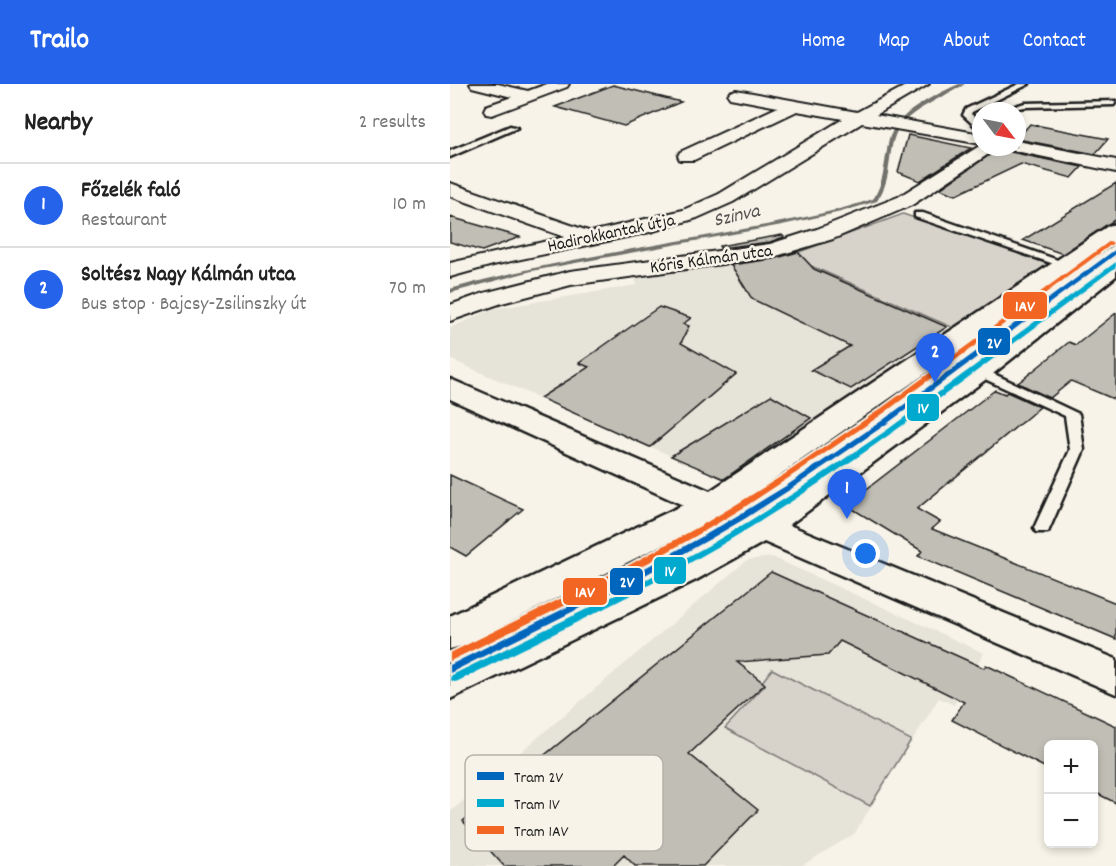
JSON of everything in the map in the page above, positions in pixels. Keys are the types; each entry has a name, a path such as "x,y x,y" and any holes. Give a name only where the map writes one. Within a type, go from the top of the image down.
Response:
{"street":[{"path":"478,84 529,96"},
{"path":"492,110 561,84"},
{"name":"Hadirokkantak útja","path":"450,270 650,226 690,214 726,198 856,118 921,84"},
{"path":"736,95 961,136 972,132"},
{"path":"687,156 794,106"},
{"path":"1026,148 1114,163"},
{"name":"Kóris Kálmán utca","path":"450,314 493,298 570,278 773,250 825,234 905,201 976,156"},
{"path":"450,189 588,238"},
{"path":"450,634 713,506 784,455 1116,231"},
{"path":"450,682 682,571 762,527 979,371 1116,264"},
{"path":"450,388 713,506 1116,677"}],"lane":[{"path":"987,102 1024,84"},
{"path":"1026,105 1114,103"},
{"path":"972,110 967,115 972,120"},
{"path":"450,154 513,128"},
{"path":"919,215 1067,265"},
{"path":"979,371 1072,414 1077,450 1042,528"}],"shaded area":[{"path":"903,214 1054,266 963,332 788,256"},
{"path":"792,260 961,333 733,483 450,359 450,328 493,309 637,285 634,276 728,261 733,269"},
{"path":"772,557 984,653 954,705 939,698 854,834 801,866 450,866 450,812 465,799 465,851 663,851 663,755 517,755 747,560"},
{"path":"772,669 911,740 870,806 725,728 765,685 762,682"}],"building":[{"path":"613,85 681,102 624,126 555,107"},
{"path":"1030,124 1108,139 1095,154 1026,141 1026,129"},
{"path":"908,135 971,148 920,181 898,172"},
{"path":"1026,155 1082,167 1072,178 1021,164 956,195 940,189 988,156"},
{"path":"1116,183 1116,219 1063,254 1023,240"},
{"path":"450,217 520,237 482,251 450,242"},
{"path":"782,235 784,237 770,242 720,248 719,246"},
{"path":"798,252 814,269 947,327 851,389 811,370 850,346 752,299 731,265 773,259"},
{"path":"659,307 691,318 683,324 689,326 681,343 736,374 650,447 540,398 589,367 579,363"},
{"path":"1116,313 1116,400 1071,381 1050,398 1018,383 1069,342 1076,345"},
{"path":"995,390 1005,394 1007,392 1040,407 917,509 940,522 932,529 1116,603 1116,639 918,556 922,551 846,505"},
{"path":"771,395 811,418 724,479 671,456"},
{"path":"450,475 523,509 466,556 450,547"},
{"path":"771,572 984,668 986,665 1116,726 1116,803 1098,794 1098,740 1044,740 1044,767 952,720 964,702 840,641 828,655 737,662 765,684 689,754 758,810 703,866 635,866 624,855 613,866 504,866 490,851 663,851 663,755 545,755"}],"waterway":[{"name":"Szinva","path":"450,291 532,269 782,223 875,200 886,176 891,141 898,126 925,105 963,84"}],"tram line":[{"name":"1AV","path":"450,657 634,567 740,506 835,444 1110,243"},
{"name":"2V","path":"450,669 635,577 791,486 932,388 1116,251"},
{"name":"1V","path":"455,678 641,586 797,495 889,431 1116,264"}],"place":[{"name":"Soltész Nagy Kálmán utca","path":"935,383"},
{"name":"Főzelék faló","path":"847,519"}]}
